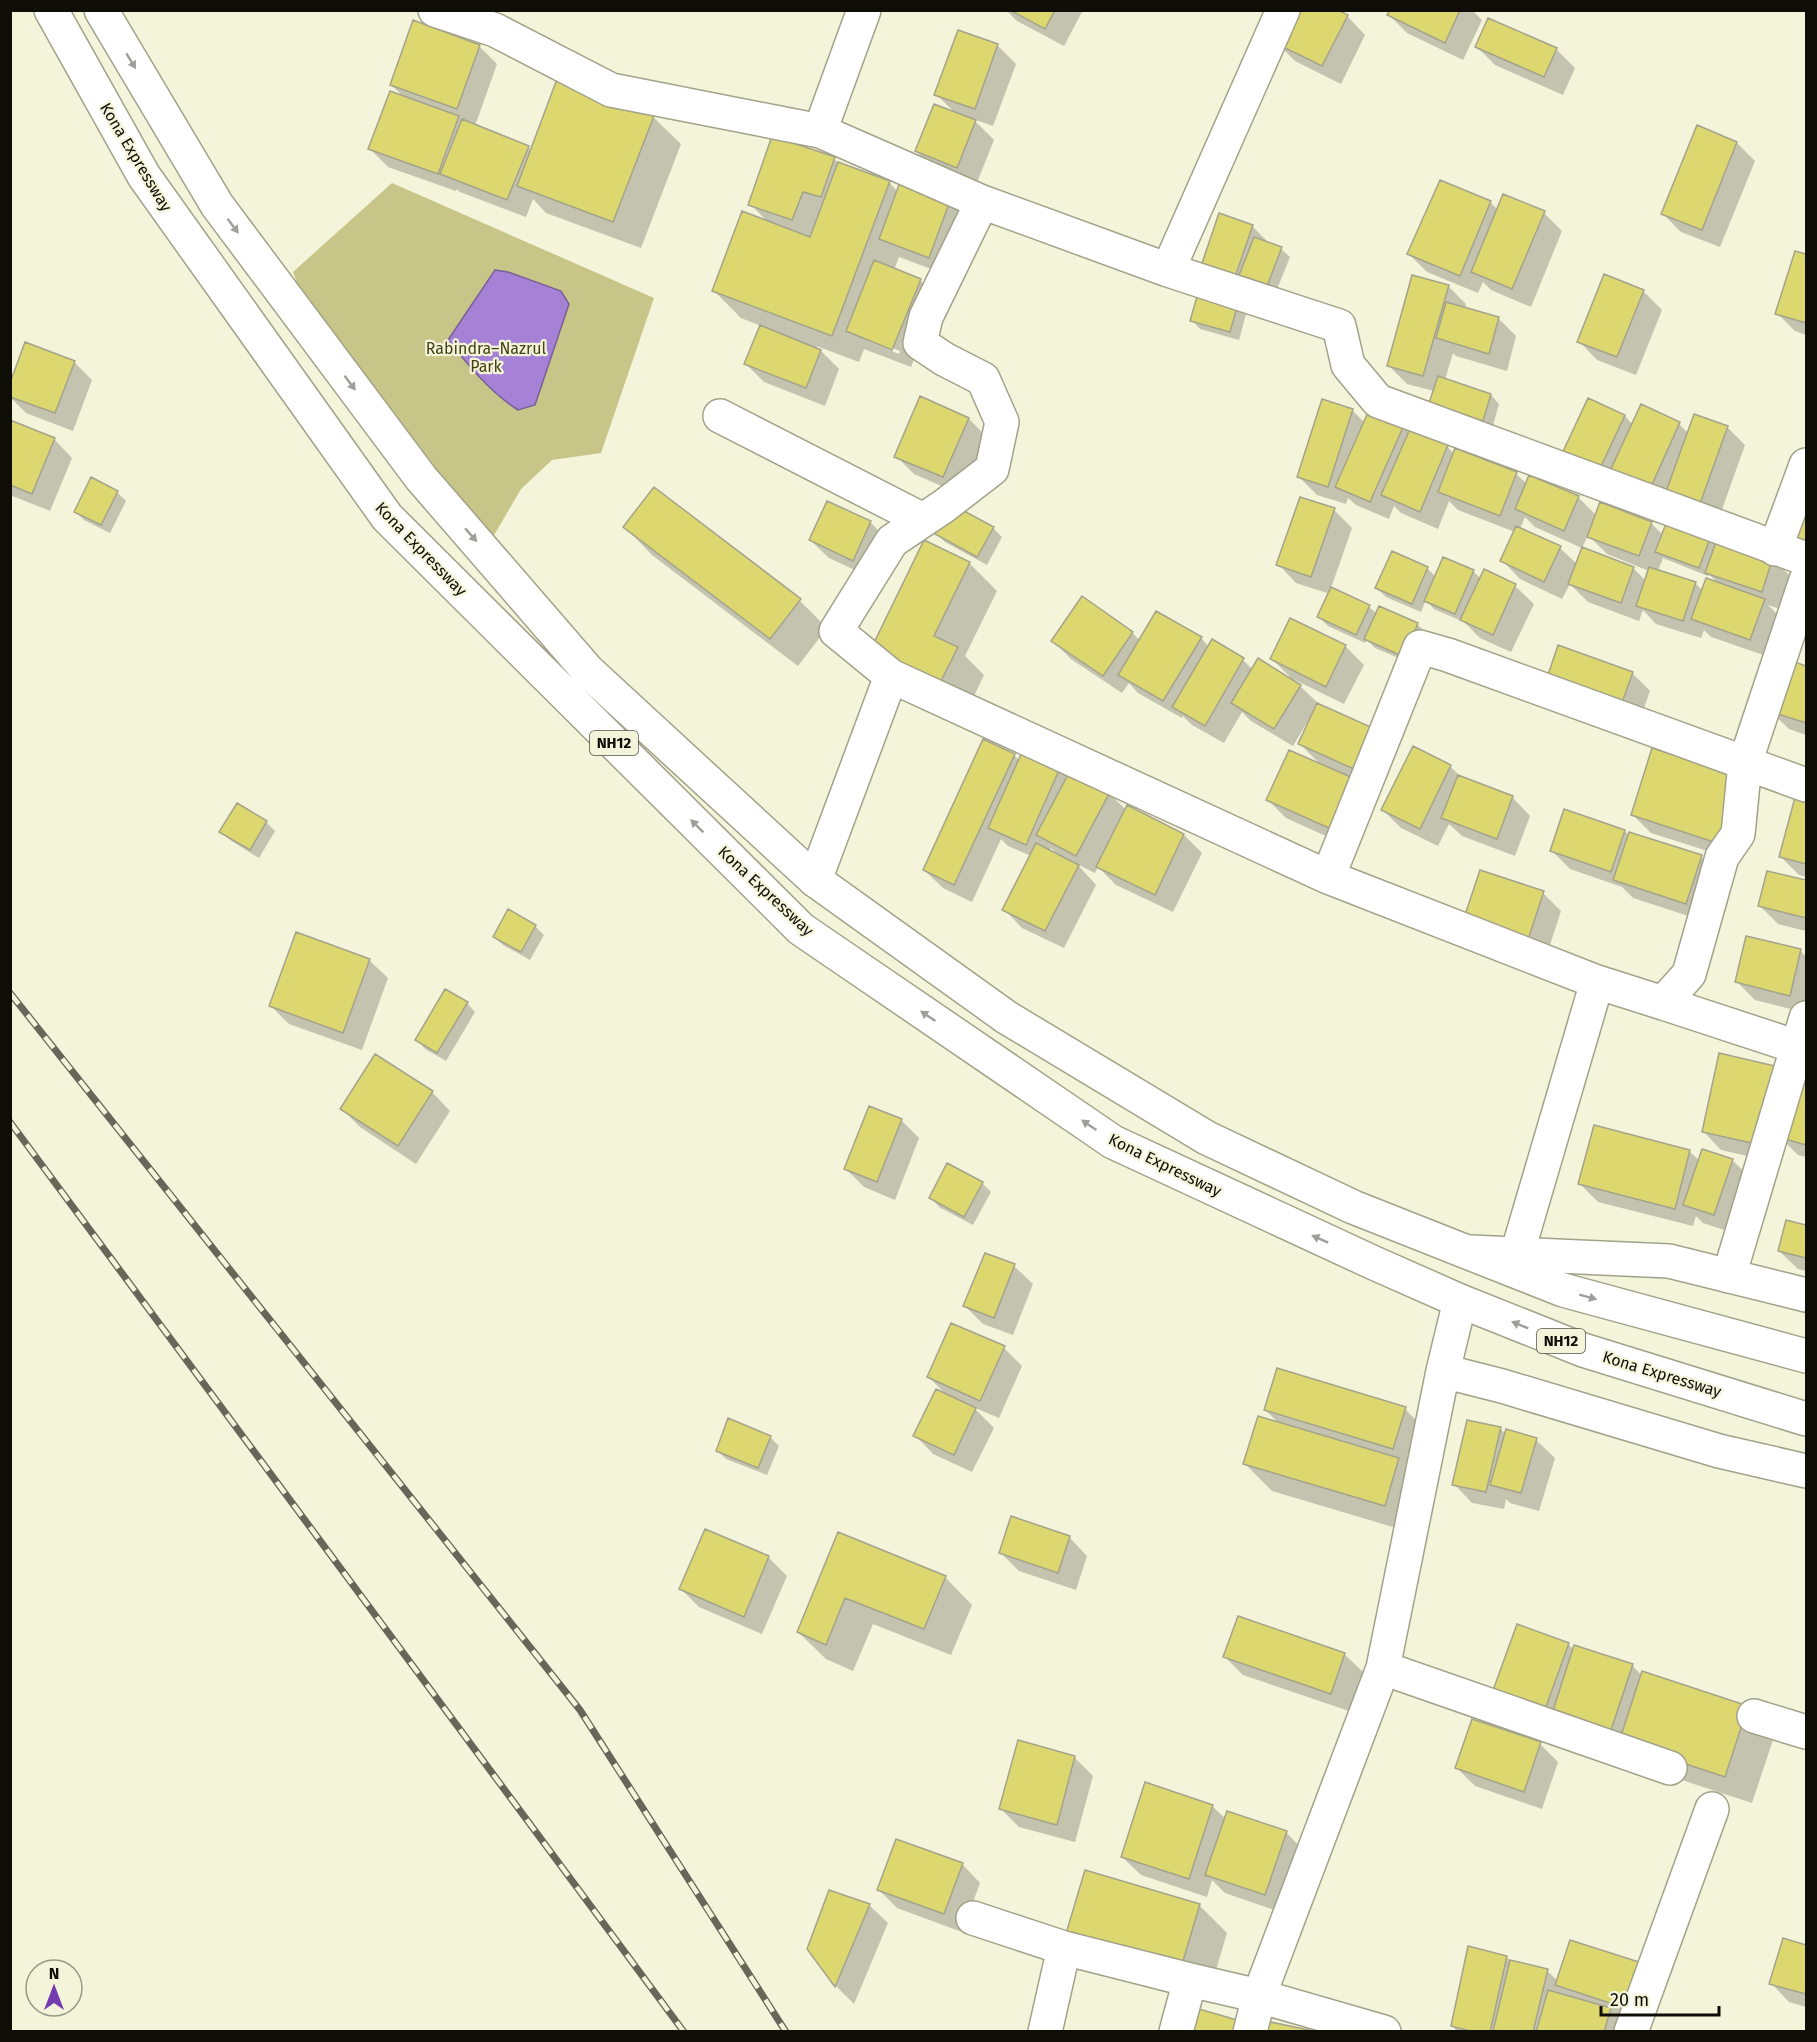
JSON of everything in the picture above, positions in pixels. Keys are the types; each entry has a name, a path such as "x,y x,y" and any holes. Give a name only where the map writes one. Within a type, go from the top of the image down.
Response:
{"main road":[{"name":"Kona Expressway","path":"51,10 144,176 387,518 801,929 1113,1142 1317,1238 1460,1301 1583,1350 1806,1419"},
{"name":"NH12","path":"100,10 217,205 421,478 588,671 815,880 1006,1017 1207,1138 1353,1207 1563,1290 1806,1356"},
{"path":"435,10 495,30 611,90 820,131 982,202 1168,270 1339,326 1348,365 1377,401 1806,559"},
{"path":"820,131 864,10"},
{"path":"1168,270 1283,10"},
{"path":"982,202 926,317 920,343 944,359 983,379 1002,422 992,469 892,541 836,631 891,676 1328,877 1597,982 1663,1003 1802,1033 1729,1276"},
{"path":"720,416 923,520"},
{"path":"1775,549 1806,465"},
{"path":"1663,1003 1689,974 1722,857 1738,834 1745,763 1806,580"},
{"path":"1328,877 1420,647 1459,658 1806,785"},
{"path":"815,880 891,676"},
{"path":"1517,1254 1597,982"},
{"path":"1465,1251 1669,1261 1806,1295"},
{"path":"1250,2031 1259,1996 1383,1668 1443,1371 1460,1301"},
{"path":"1443,1371 1502,1386 1719,1451 1806,1472"},
{"path":"1383,1668 1670,1768"},
{"path":"1754,1716 1806,1732"},
{"path":"1631,2031 1712,1809"},
{"path":"973,1918 1064,1948 1259,1996 1323,2024 1384,2031"},
{"path":"1044,2031 1064,1948"},
{"path":"1176,2031 1190,1980"}],"green space":[{"name":"Rabindra–Nazrul Park","path":"392,183 654,298 601,453 552,460 521,489 486,549 311,323 293,272"}],"shaded area":[{"path":"495,270 508,272 561,291 569,304 535,405 518,410 489,387 448,340"}],"building":[{"path":"1010,10 1055,10 1045,29"},
{"path":"1292,10 1338,10 1348,15 1322,66 1275,43"},
{"path":"1390,10 1460,10 1445,43 1387,15"},
{"path":"1488,18 1557,48 1544,77 1475,47"},
{"path":"413,20 480,45 457,109 390,85"},
{"path":"958,30 998,44 975,109 934,95"},
{"path":"557,79 654,116 613,222 517,186"},
{"path":"390,91 459,116 438,174 368,149"},
{"path":"934,104 976,120 957,168 915,151"},
{"path":"462,119 529,146 507,200 440,174"},
{"path":"1697,125 1737,142 1702,230 1661,214"},
{"path":"772,136 835,157 821,197 803,192 792,220 748,205"},
{"path":"838,162 890,181 832,336 712,291 742,211 810,237"},
{"path":"1440,180 1491,201 1460,276 1407,254"},
{"path":"900,182 950,201 929,258 879,239"},
{"path":"1503,194 1545,211 1512,289 1471,272"},
{"path":"1219,213 1253,225 1232,286 1198,275"},
{"path":"1254,237 1282,247 1264,294 1236,283"},
{"path":"1795,251 1806,254 1806,323 1775,314"},
{"path":"874,260 921,279 892,350 846,331"},
{"path":"1604,274 1644,290 1617,357 1577,342"},
{"path":"1412,275 1449,285 1423,376 1387,366"},
{"path":"1200,286 1240,297 1230,332 1190,321"},
{"path":"1446,302 1499,317 1489,354 1436,338"},
{"path":"760,325 821,350 806,388 744,364"},
{"path":"25,342 75,361 55,413 10,397 10,383"},
{"path":"1438,376 1491,394 1483,421 1429,403"},
{"path":"920,396 969,418 943,477 894,457"},
{"path":"1588,398 1625,415 1597,475 1560,458"},
{"path":"1322,399 1353,409 1328,487 1297,477"},
{"path":"1641,404 1680,422 1650,489 1610,471"},
{"path":"1369,410 1404,425 1370,502 1335,487"},
{"path":"1694,414 1728,426 1697,512 1663,500"},
{"path":"10,420 55,438 32,494 10,485"},
{"path":"1410,429 1448,445 1420,512 1381,495"},
{"path":"1455,448 1517,472 1500,516 1438,492"},
{"path":"1529,475 1579,496 1564,531 1515,509"},
{"path":"91,477 118,491 101,525 74,512"},
{"path":"654,487 801,599 770,639 623,527"},
{"path":"1300,497 1335,508 1311,577 1276,565"},
{"path":"827,501 871,521 853,561 809,540"},
{"path":"1600,502 1652,522 1639,556 1587,537"},
{"path":"951,504 994,527 977,557 935,534"},
{"path":"1806,511 1806,551 1794,546"},
{"path":"1667,521 1711,536 1699,568 1655,552"},
{"path":"1516,526 1561,546 1544,582 1500,561"},
{"path":"1717,539 1773,557 1762,592 1705,573"},
{"path":"924,540 970,562 934,636 958,647 939,685 870,651"},
{"path":"1582,547 1634,567 1621,603 1568,584"},
{"path":"1392,551 1428,567 1412,604 1375,588"},
{"path":"1443,557 1474,570 1455,614 1424,601"},
{"path":"1649,567 1696,582 1683,621 1636,606"},
{"path":"1484,569 1516,584 1493,635 1460,620"},
{"path":"1706,578 1765,599 1750,640 1691,619"},
{"path":"1331,587 1370,605 1356,635 1317,617"},
{"path":"1082,596 1133,632 1103,676 1051,641"},
{"path":"1379,606 1418,623 1404,657 1364,639"},
{"path":"1156,611 1202,637 1163,701 1118,675"},
{"path":"1290,618 1346,645 1326,687 1270,659"},
{"path":"1212,639 1244,658 1205,726 1172,707"},
{"path":"1558,645 1633,672 1620,708 1546,681"},
{"path":"1258,658 1301,685 1274,729 1231,703"},
{"path":"1786,659 1806,666 1806,723 1769,711"},
{"path":"1317,703 1373,728 1354,769 1298,744"},
{"path":"983,739 1015,754 954,885 923,870"},
{"path":"1413,746 1451,765 1420,829 1381,810"},
{"path":"1652,748 1739,776 1717,843 1631,815"},
{"path":"1289,750 1353,778 1329,828 1266,800"},
{"path":"1022,752 1060,768 1026,845 988,828"},
{"path":"1070,771 1110,792 1076,856 1036,835"},
{"path":"1458,775 1513,796 1497,839 1441,818"},
{"path":"1797,790 1806,793 1806,864 1779,857"},
{"path":"237,803 267,821 250,850 219,832"},
{"path":"1127,805 1184,834 1155,895 1096,867"},
{"path":"1564,809 1625,830 1611,872 1550,851"},
{"path":"1629,832 1702,855 1686,904 1613,880"},
{"path":"1036,843 1079,865 1045,931 1002,910"},
{"path":"1480,870 1544,891 1526,946 1462,924"},
{"path":"1767,871 1806,880 1806,918 1758,906"},
{"path":"508,909 536,925 521,952 493,937"},
{"path":"296,932 370,959 343,1033 269,1006"},
{"path":"1746,936 1801,949 1790,996 1735,982"},
{"path":"445,989 468,1002 437,1053 415,1040"},
{"path":"1719,1053 1775,1066 1756,1144 1702,1132"},
{"path":"375,1054 433,1091 398,1146 340,1109"},
{"path":"1806,1070 1806,1145 1778,1137"},
{"path":"869,1106 902,1119 877,1182 844,1169"},
{"path":"1594,1125 1690,1150 1675,1209 1578,1184"},
{"path":"1702,1149 1733,1159 1714,1215 1683,1205"},
{"path":"947,1163 983,1182 964,1217 929,1198"},
{"path":"1786,1220 1806,1225 1806,1258 1778,1251"},
{"path":"985,1253 1015,1264 994,1318 963,1306"},
{"path":"951,1323 1005,1346 980,1401 927,1377"},
{"path":"1277,1368 1406,1407 1393,1449 1264,1410"},
{"path":"936,1389 976,1408 954,1455 913,1436"},
{"path":"1258,1416 1399,1458 1385,1506 1243,1464"},
{"path":"728,1418 771,1436 758,1468 716,1451"},
{"path":"1467,1420 1501,1427 1486,1492 1452,1485"},
{"path":"1506,1429 1537,1438 1521,1493 1490,1485"},
{"path":"1011,1516 1070,1536 1058,1573 999,1553"},
{"path":"705,1529 769,1556 744,1617 679,1589"},
{"path":"838,1532 946,1576 924,1629 845,1598 826,1645 797,1632"},
{"path":"1238,1616 1345,1653 1331,1694 1223,1657"},
{"path":"1517,1624 1569,1643 1543,1715 1491,1696"},
{"path":"1574,1645 1633,1664 1608,1739 1550,1720"},
{"path":"1642,1671 1748,1706 1725,1777 1619,1742"},
{"path":"1472,1719 1541,1742 1524,1792 1455,1768"},
{"path":"1018,1740 1075,1756 1057,1825 999,1809"},
{"path":"1145,1782 1213,1805 1189,1879 1121,1857"},
{"path":"1227,1811 1287,1831 1265,1895 1205,1875"},
{"path":"896,1839 963,1863 944,1914 877,1890"},
{"path":"1085,1870 1200,1904 1180,1971 1065,1937"},
{"path":"829,1890 870,1904 835,1987 807,1949"},
{"path":"1783,1938 1806,1945 1806,1994 1769,1984"},
{"path":"1570,1940 1642,1963 1628,2009 1555,1985"},
{"path":"1468,1946 1507,1956 1490,2032 1474,2032 1451,2026"},
{"path":"1510,1960 1548,1969 1533,2032 1493,2031"},
{"path":"1548,1990 1611,2008 1604,2032 1536,2032"},
{"path":"1192,2007 1244,2022 1241,2032 1185,2032"},
{"path":"1261,2020 1309,2030 1308,2032 1258,2032"}],"railway":[{"path":"10,993 580,1710 786,2032"},
{"path":"10,1122 684,2032"}]}
